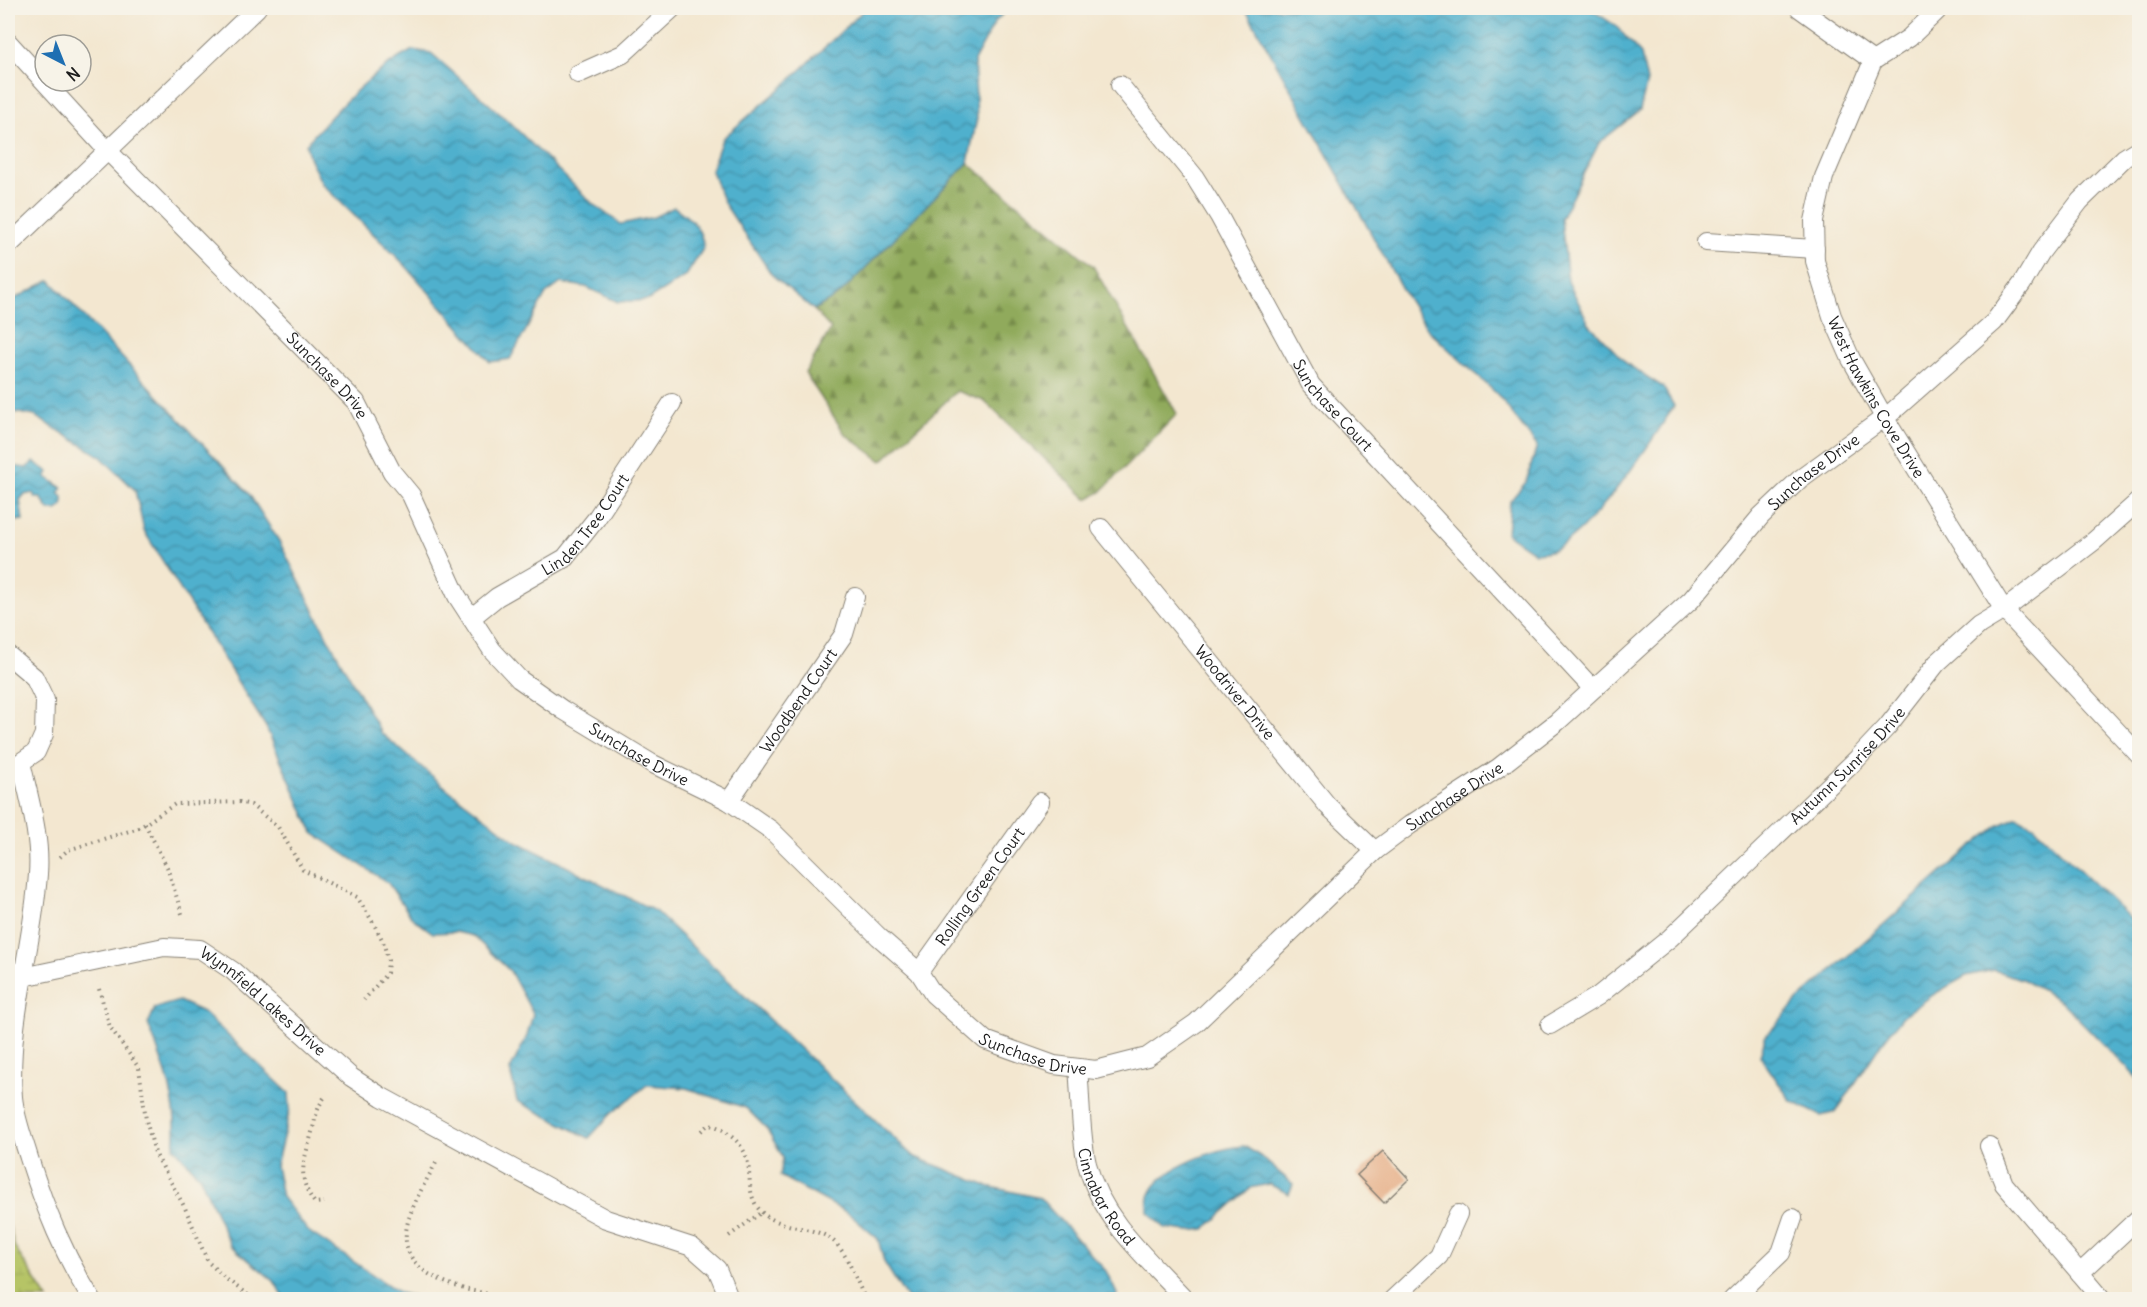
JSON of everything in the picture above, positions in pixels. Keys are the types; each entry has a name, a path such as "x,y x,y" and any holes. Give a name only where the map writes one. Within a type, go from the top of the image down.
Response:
{"street":[{"path":"8,246 106,149 257,8"},
{"path":"578,74 623,54 673,8"},
{"path":"1799,8 1873,61 1909,38 1940,8"},
{"name":"Sunchase Drive","path":"8,42 106,149 356,402 392,472 411,495 457,596 492,650 528,685 651,763 729,801 771,830 879,937 919,972 933,994 986,1040 1053,1065 1096,1070 1147,1057 1196,1023 1375,851 1410,825 1498,768 1557,722 1691,600 1761,516 1800,480 1884,417 1994,322 2022,284 2041,252 2080,201 2124,159 2139,148"},
{"name":"West Hawkins Cove Drive","path":"1873,61 1824,177 1814,221 1815,261 1832,316 1851,359 1884,417 2004,610 2139,756"},
{"name":"Sunchase Court","path":"1120,85 1157,128 1200,186 1311,386 1593,689"},
{"path":"1706,242 1815,249"},
{"name":"Linden Tree Court","path":"471,618 497,597 565,558 596,519 672,403"},
{"name":"Autumn Sunrise Drive","path":"1550,1025 1598,996 1670,938 1857,759 1887,727 1937,663 1978,625 2004,610 2094,542 2139,500"},
{"name":"Woodriver Drive","path":"1101,528 1328,806 1375,851"},
{"name":"Woodbend Court","path":"729,801 844,634 855,597"},
{"path":"8,655 34,677 45,700 44,734 36,752 21,762 36,831 39,873 13,977 13,1097 18,1121 49,1219 66,1256 92,1299"},
{"name":"Rolling Green Court","path":"919,972 1040,802"},
{"name":"Wynnfield Lakes Drive","path":"13,977 164,947 200,949 233,971 351,1077 382,1097 606,1219 692,1247 717,1269 730,1299"},
{"name":"Cinnabar Road","path":"1078,1068 1087,1164 1105,1208 1125,1236 1186,1299"},
{"path":"1989,1146 2004,1184 2103,1299"},
{"path":"1392,1299 1439,1256 1458,1214"},
{"path":"2080,1273 2139,1217"},
{"path":"1732,1299 1782,1253 1793,1218"}],"path":[{"path":"60,857 68,850 140,828 175,804 239,802 251,806 278,827 303,870 357,897 371,919 383,941 388,960 387,973 364,1000"},
{"path":"145,824 167,867 183,917"},
{"path":"99,989 110,1027 139,1068 146,1120 155,1153 185,1208 208,1262 226,1280 255,1299"},
{"path":"324,1098 316,1109 302,1168 310,1197 315,1203 324,1202"},
{"path":"701,1131 708,1125 715,1125 741,1144 749,1164 756,1204 762,1212 772,1219 830,1238 839,1249 866,1299"},
{"path":"436,1163 409,1214 404,1239 409,1255 425,1270 444,1281 463,1289 489,1292 501,1299"},
{"path":"729,1236 762,1212"}],"green space":[{"path":"968,163 1093,266 1177,414 1101,492 1087,499 984,401 957,391 882,461 845,434 805,373 831,329 814,310 840,294"},
{"path":"8,1221 15,1248 48,1299 8,1299"}],"water":[{"path":"866,8 1008,8 995,22 974,61 977,118 968,163 840,294 814,310 772,275 724,203 711,170 722,139 787,83"},
{"path":"1245,8 1589,8 1616,26 1641,54 1647,82 1640,110 1599,143 1561,219 1568,281 1589,324 1627,364 1663,387 1674,406 1651,442 1602,507 1585,526 1553,550 1535,553 1507,534 1510,501 1526,482 1537,446 1497,394 1428,330 1406,296"},
{"path":"413,50 431,53 507,120 594,205 621,224 654,217 674,207 686,216 697,228 704,247 686,276 648,300 618,302 586,287 561,283 546,294 510,359 490,362 404,264 322,184 309,157 306,144 343,104 383,69"},
{"path":"50,280 249,494 279,541 329,640 381,733 450,791 516,841 655,911 913,1156 987,1186 1040,1198 1106,1271 1117,1294 1116,1299 907,1299 884,1262 878,1239 848,1213 780,1176 783,1158 767,1129 746,1108 686,1088 647,1085 611,1114 589,1138 517,1101 510,1070 527,1036 533,1014 510,971 473,936 456,932 433,933 412,918 388,883 313,833 266,727 144,531 135,490 100,456 35,416 8,411 8,307 14,299"},
{"path":"34,462 49,472 46,477 63,488 59,493 63,497 63,506 57,510 49,510 41,498 36,498 33,493 24,495 20,500 23,520 8,522 8,475 13,466 26,468"},
{"path":"2017,817 2034,826 2139,927 2139,1080 2061,1001 2024,980 1994,970 1966,976 1903,1016 1881,1044 1836,1112 1821,1116 1791,1101 1760,1056 1765,1037 1798,1000 1970,848 1998,826"},
{"path":"179,1001 203,1012 289,1093 290,1109 276,1166 282,1197 308,1231 400,1293 424,1299 285,1299 274,1281 230,1245 200,1177 174,1147 175,1115 169,1084 148,1024 155,1008"},
{"path":"1244,1146 1260,1156 1293,1184 1289,1194 1269,1184 1250,1188 1205,1229 1187,1231 1165,1228 1148,1212 1150,1194 1156,1184 1166,1175 1206,1155"}],"building":[{"path":"1383,1151 1409,1179 1384,1203 1357,1175"}]}
